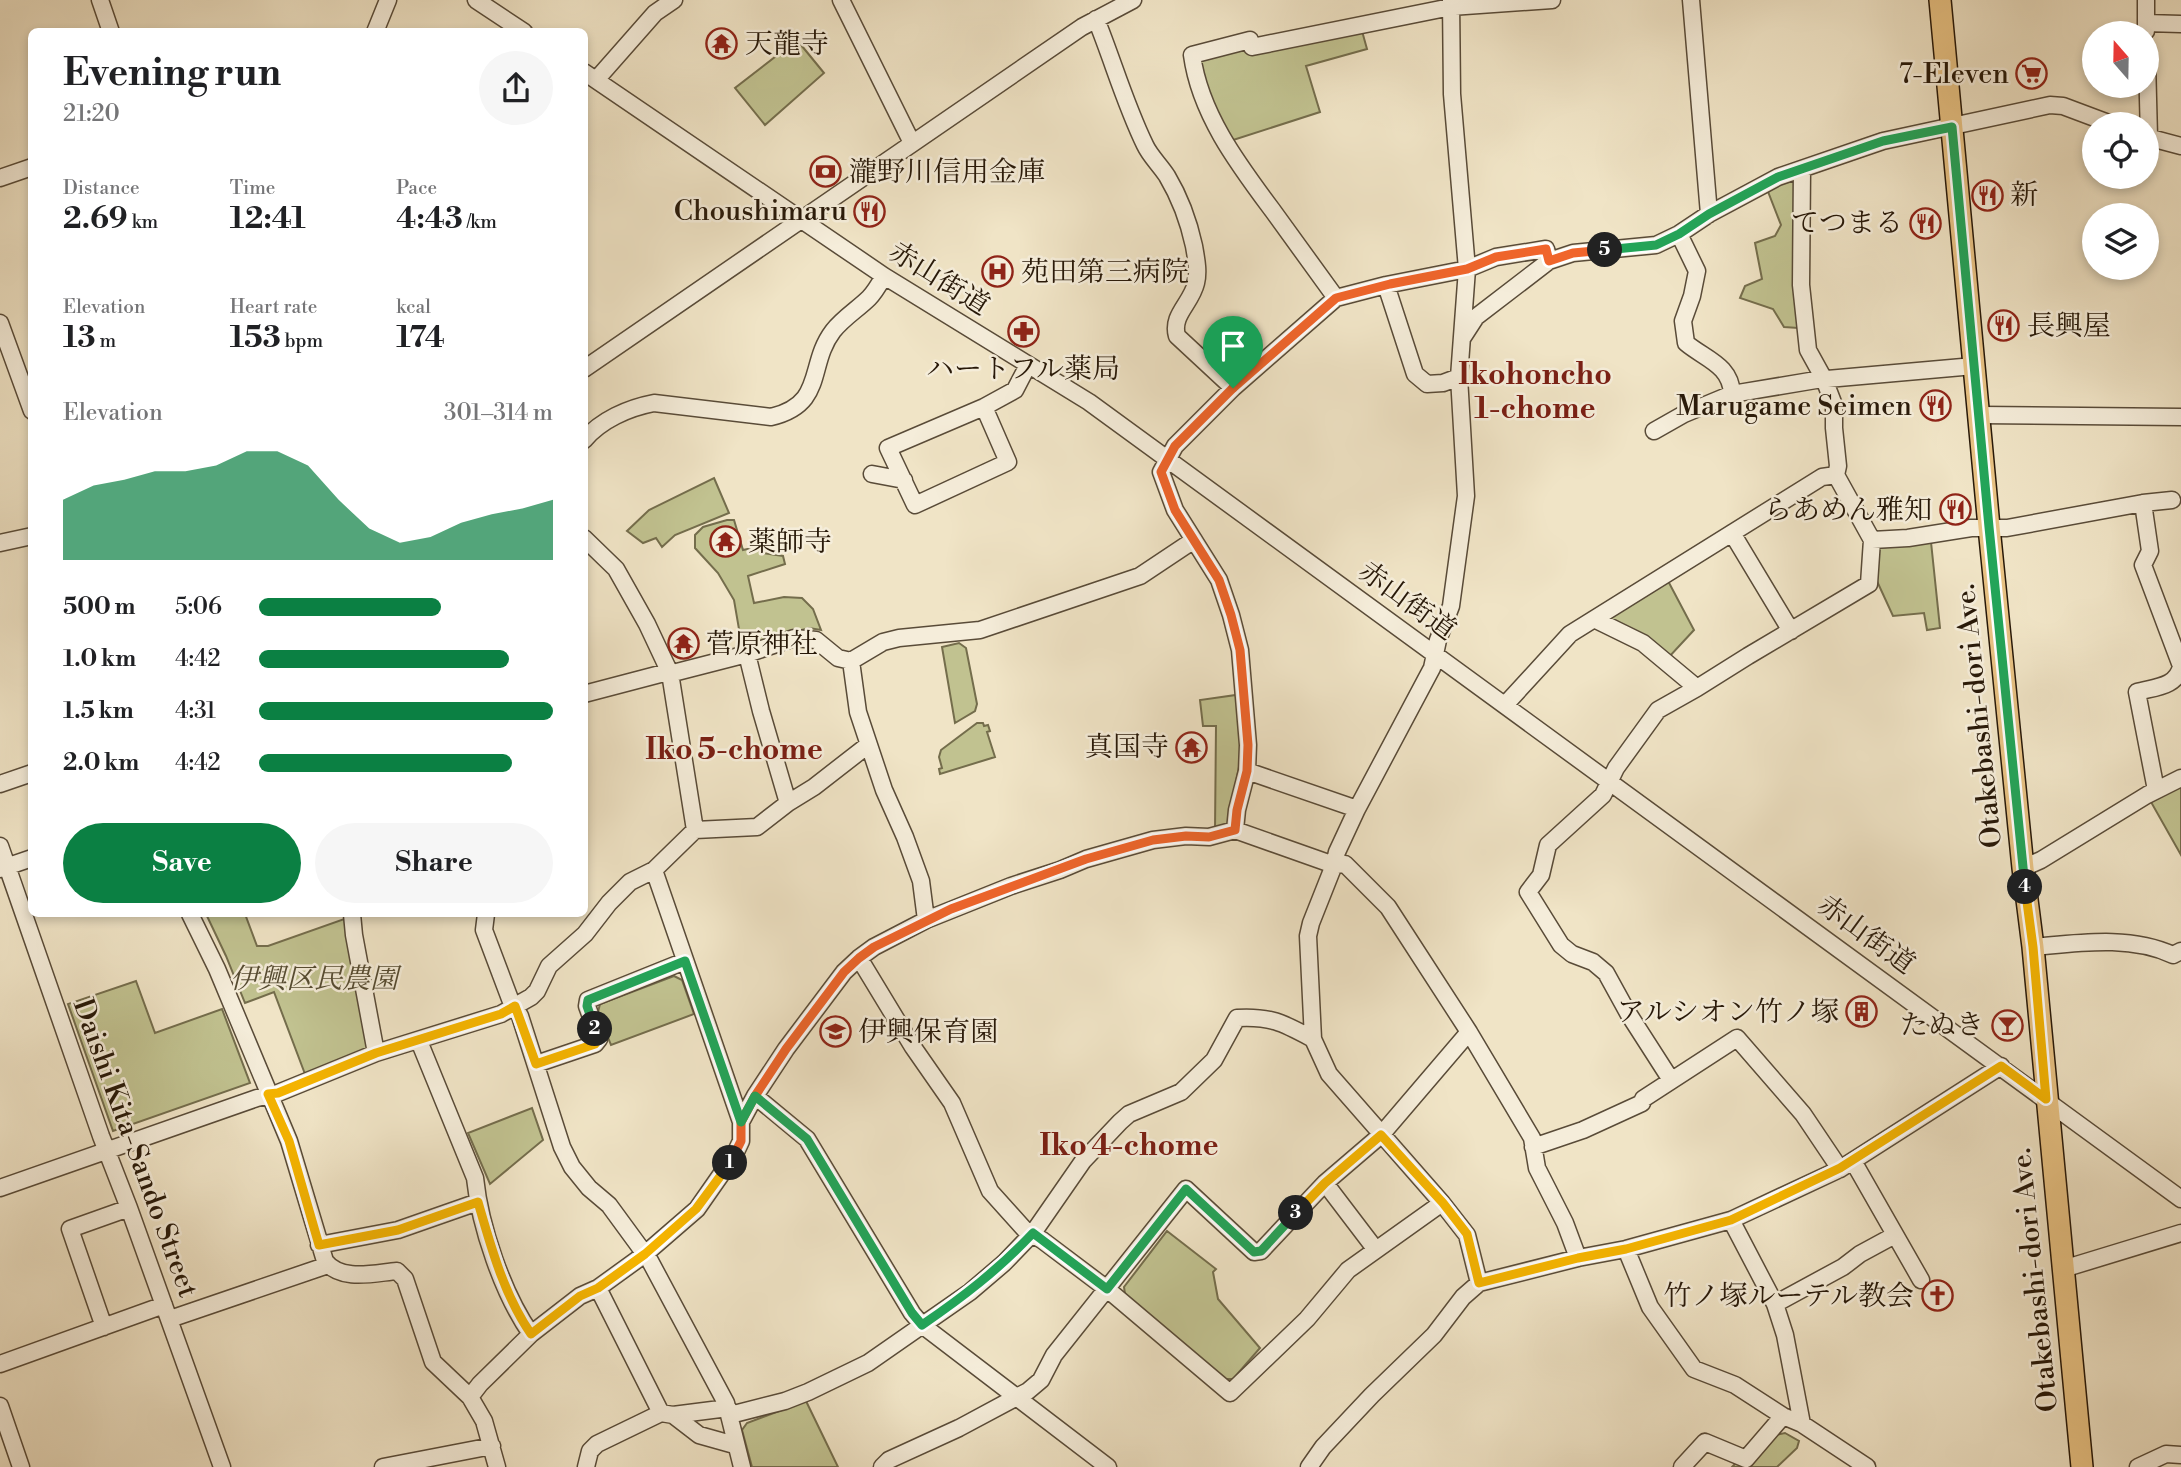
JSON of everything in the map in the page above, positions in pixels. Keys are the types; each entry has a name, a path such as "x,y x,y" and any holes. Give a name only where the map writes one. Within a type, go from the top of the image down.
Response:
{"main road":[{"name":"Otakebashi-dori Ave.","path":"1940,0 2082,1467"}],"street":[{"path":"100,0 110,28"},
{"path":"377,28 388,0"},
{"path":"477,0 495,7 519,28"},
{"path":"590,76 655,13 674,0"},
{"path":"841,0 912,143"},
{"path":"588,366 1096,19 1133,0"},
{"path":"1336,298 1227,146 1195,78 1192,55 1250,40 1252,47 1451,4 1552,0"},
{"path":"1692,0 1709,214"},
{"path":"2146,0 2146,21"},
{"path":"1451,4 1452,94 1467,269 1459,377 1466,496 1451,606 1432,668 1337,852 1308,936 1313,1038 1329,1074 1467,1234 1479,1283"},
{"path":"495,7 497,28"},
{"path":"1096,19 1132,117 1146,148 1167,177 1188,223 1194,244 1198,271 1196,285 1189,302 1178,316 1174,327 1177,336 1233,388"},
{"path":"2160,26 2181,24"},
{"name":"赤山街道","path":"590,76 884,276 1089,402 2181,1199"},
{"path":"1461,339 1476,317 1549,261 1573,253 1656,245 1778,177 1883,141 2050,105 2063,106 2082,113"},
{"path":"2159,140 2181,146"},
{"path":"0,178 28,168"},
{"path":"1671,1080 1606,973 1593,962 1572,954 1561,945 1528,892 1541,874 1548,845 1603,795 1616,768 1658,710 1869,584 1872,540 1836,475 1838,466 1834,404 1808,350 1801,285 1802,169"},
{"path":"1679,234 1697,271 1684,321 1686,343 1718,364 1726,373 1732,394"},
{"path":"1235,830 1247,771 1248,745 1240,650 1219,580 1175,510 1161,472 1167,460 1175,446 1233,388 1336,298 1467,269 1496,257 1546,249 1549,261"},
{"path":"588,437 615,416 640,405 654,403 771,417 785,414 808,395 825,344 834,329 872,295 884,276"},
{"path":"1386,285 1415,374 1427,384 1443,383 1459,377"},
{"path":"0,323 28,400"},
{"path":"984,407 1008,462 915,505 888,448 984,407 1015,390 1028,366"},
{"path":"1654,431 1684,414 1732,394 1824,379 1974,366"},
{"path":"1980,415 2181,416"},
{"path":"872,474 904,480"},
{"path":"1506,705 1570,634 1822,477 1836,475"},
{"path":"1872,540 1908,538 1971,528 2007,528 2172,500"},
{"path":"2143,503 2150,551 2143,565 2180,666 2179,675 2174,682 2137,692 2156,790"},
{"path":"1732,533 1791,631"},
{"path":"0,543 28,537"},
{"path":"588,693 747,654 794,638 816,639 838,658 850,661 883,642 899,638 980,630 1140,576 1194,540"},
{"path":"588,542 616,569 652,633 670,673 695,830"},
{"path":"1594,619 1643,643 1697,688"},
{"path":"747,654 788,803"},
{"path":"850,661 858,712 868,745 921,881 926,920"},
{"path":"0,1188 107,1149 268,1094 278,1093 376,1053 501,1014 537,991 549,966 585,934 609,903 630,882 654,870 695,830 757,827 868,745"},
{"path":"1247,771 1357,809"},
{"path":"0,784 28,774"},
{"path":"2023,868 2181,778"},
{"path":"741,1122 786,1049 844,972 874,947 926,920 1011,886 1128,846 1186,836 1216,836 1235,830 1334,865 1345,864 1388,907 1469,1032 1532,1138 1537,1168 1565,1223 1578,1258"},
{"name":"Daishi Kita-Sando Street","path":"0,846 4,867 222,1467"},
{"path":"4,867 28,859"},
{"path":"470,1397 531,1334 580,1296 598,1288 645,1254 696,1209 734,1157 741,1141 741,1122 654,870"},
{"path":"191,917 217,969 289,1141 319,1245 328,1265 348,1275 397,1271 405,1279 433,1362 470,1397 484,1421 497,1467"},
{"path":"352,917 376,1053"},
{"path":"486,917 484,930 536,1064 562,1147 572,1167 589,1188 610,1205 645,1254 729,1411 742,1467"},
{"path":"2033,947 2108,942 2155,947 2179,958"},
{"path":"859,958 913,1047 952,1103 990,1191 1026,1231 1033,1233 1107,1289 1230,1392 1307,1319 1348,1270 1443,1203"},
{"path":"536,1064 595,1044 599,1039 587,1006 588,1000 685,961"},
{"path":"586,1467 590,1451 597,1444 667,1414 729,1411 785,1401 868,1363 970,1292 1004,1264 1033,1233 1083,1161 1119,1122 1138,1109 1181,1092 1214,1060 1237,1018 1256,1017 1280,1021 1313,1038"},
{"path":"882,1467 888,1460 959,1428 1017,1397 1041,1380 1054,1355 1186,1189 1254,1252 1261,1251 1325,1183 1381,1135 1469,1032"},
{"path":"1533,1147 1583,1130 1642,1104 1643,1099 1737,1038 1847,1165 1895,1235 1921,1280"},
{"path":"419,1041 475,1178 478,1202 495,1259 521,1320 531,1334"},
{"path":"1309,1467 1323,1447 1434,1335 1463,1297 1479,1283 1626,1249 1731,1220 1847,1165 2001,1066"},
{"path":"755,1096 807,1139 912,1313 922,1325 1108,1467"},
{"path":"1325,1183 1376,1250"},
{"path":"319,1245 398,1230 478,1202"},
{"path":"104,1327 70,1229 129,1208"},
{"path":"1731,1220 1775,1304 1785,1335 1802,1424"},
{"path":"2063,1269 2181,1233"},
{"path":"1775,1304 1895,1235"},
{"path":"1626,1249 1650,1307 1694,1369 1735,1385 1783,1416 1802,1424 1849,1462 1867,1467"},
{"path":"0,1364 104,1327 167,1312 328,1265"},
{"path":"598,1288 667,1414 699,1435 736,1443"},
{"path":"0,1406 21,1467"},
{"path":"1682,1467 1705,1442 1746,1459 1783,1416"},
{"path":"383,1467 492,1446"},
{"path":"2138,1467 2166,1454 2177,1459"}],"green space":[{"path":"1362,31 1367,49 1306,66 1320,112 1230,141 1209,101 1198,58 1246,47"},
{"path":"797,40 824,73 765,125 735,88"},
{"path":"1790,178 1796,185 1798,328 1784,327 1773,309 1740,298 1745,286 1762,279 1755,243 1775,236 1781,225 1767,189"},
{"path":"714,478 729,513 675,535 662,547 656,538 643,543 627,531 649,510"},
{"path":"734,520 743,550 752,548 783,556 785,564 748,576 754,603 784,597 802,598 813,609 821,630 809,628 755,643 752,634 740,635 734,600 718,573 695,548 695,535 703,527"},
{"path":"1931,542 1940,628 1927,630 1924,613 1893,616 1876,579 1879,548"},
{"path":"1667,579 1694,630 1669,657 1605,618"},
{"path":"959,643 966,648 977,704 975,711 955,723 942,647"},
{"path":"1236,695 1241,743 1229,817 1231,823 1215,830 1216,726 1203,726 1200,700"},
{"path":"977,723 988,725 990,731 987,732 995,757 940,774 941,750"},
{"path":"2181,786 2181,855 2151,802"},
{"name":"伊興区民農園","path":"207,917 246,917 257,946 268,946 347,918 370,1047 352,1057 305,1074 274,992 245,1003"},
{"path":"674,976 682,980 694,1014 611,1045 598,1012 600,1004"},
{"path":"136,981 155,1033 222,1009 250,1083 113,1131 68,1004"},
{"path":"532,1108 543,1140 490,1184 468,1133"},
{"path":"1167,1231 1216,1269 1213,1272 1218,1299 1260,1348 1233,1379 1225,1379 1125,1294 1124,1287"},
{"path":"806,1401 838,1467 752,1467 742,1430 747,1423"},
{"path":"1785,1433 1799,1441 1797,1448 1777,1467 1746,1467 1775,1435"}],"place":[{"name":"天龍寺","path":"722,44"},
{"name":"7-Eleven","path":"2032,74"},
{"name":"瀧野川信用金庫","path":"826,172"},
{"name":"新","path":"1987,195"},
{"name":"Choushimaru","path":"870,211"},
{"name":"てつまる","path":"1926,223"},
{"name":"苑田第三病院","path":"998,272"},
{"name":"長興屋","path":"2004,326"},
{"name":"ハートフル薬局","path":"1023,332"},
{"name":"Marugame Seimen","path":"1935,406"},
{"name":"らあめん雅知","path":"1955,510"},
{"name":"薬師寺","path":"725,542"},
{"name":"菅原神社","path":"683,644"},
{"name":"真国寺","path":"1192,747"},
{"name":"アルシオン竹ノ塚","path":"1862,1012"},
{"name":"たぬき","path":"2007,1025"},
{"name":"伊興保育園","path":"835,1032"},
{"name":"竹ノ塚ルーテル教会","path":"1937,1296"}],"district":[{"name":"Ikohoncho 1-chome","path":"1535,392"},
{"name":"Iko 5-chome","path":"734,750"},
{"name":"Iko 4-chome","path":"1129,1146"}],"route":[{"path":"1233,388 1175,446 1161,472 1175,510 1219,580 1240,650 1248,745 1247,771 1235,830 1209,837 1186,836 1153,840 1086,859 951,909 874,947 844,972 786,1049 755,1096 741,1122 741,1141 734,1157 696,1209 645,1254 598,1288 580,1296 531,1334 521,1320 495,1259 478,1202 398,1230 319,1245 289,1141 268,1094 278,1093 376,1053 501,1014 515,1006 536,1064 595,1044 599,1039 587,1006 588,1000 685,961 741,1122 755,1096 807,1139 912,1313 922,1325 970,1292 1004,1264 1033,1233 1107,1289 1186,1189 1254,1252 1261,1251 1325,1183 1381,1135 1443,1203 1467,1234 1479,1283 1626,1249 1731,1220 1853,1161 2001,1066 2046,1099 1952,127 1883,141 1778,177 1656,245 1573,253 1549,261 1546,249 1496,257 1467,269 1336,298 1233,388"}]}
